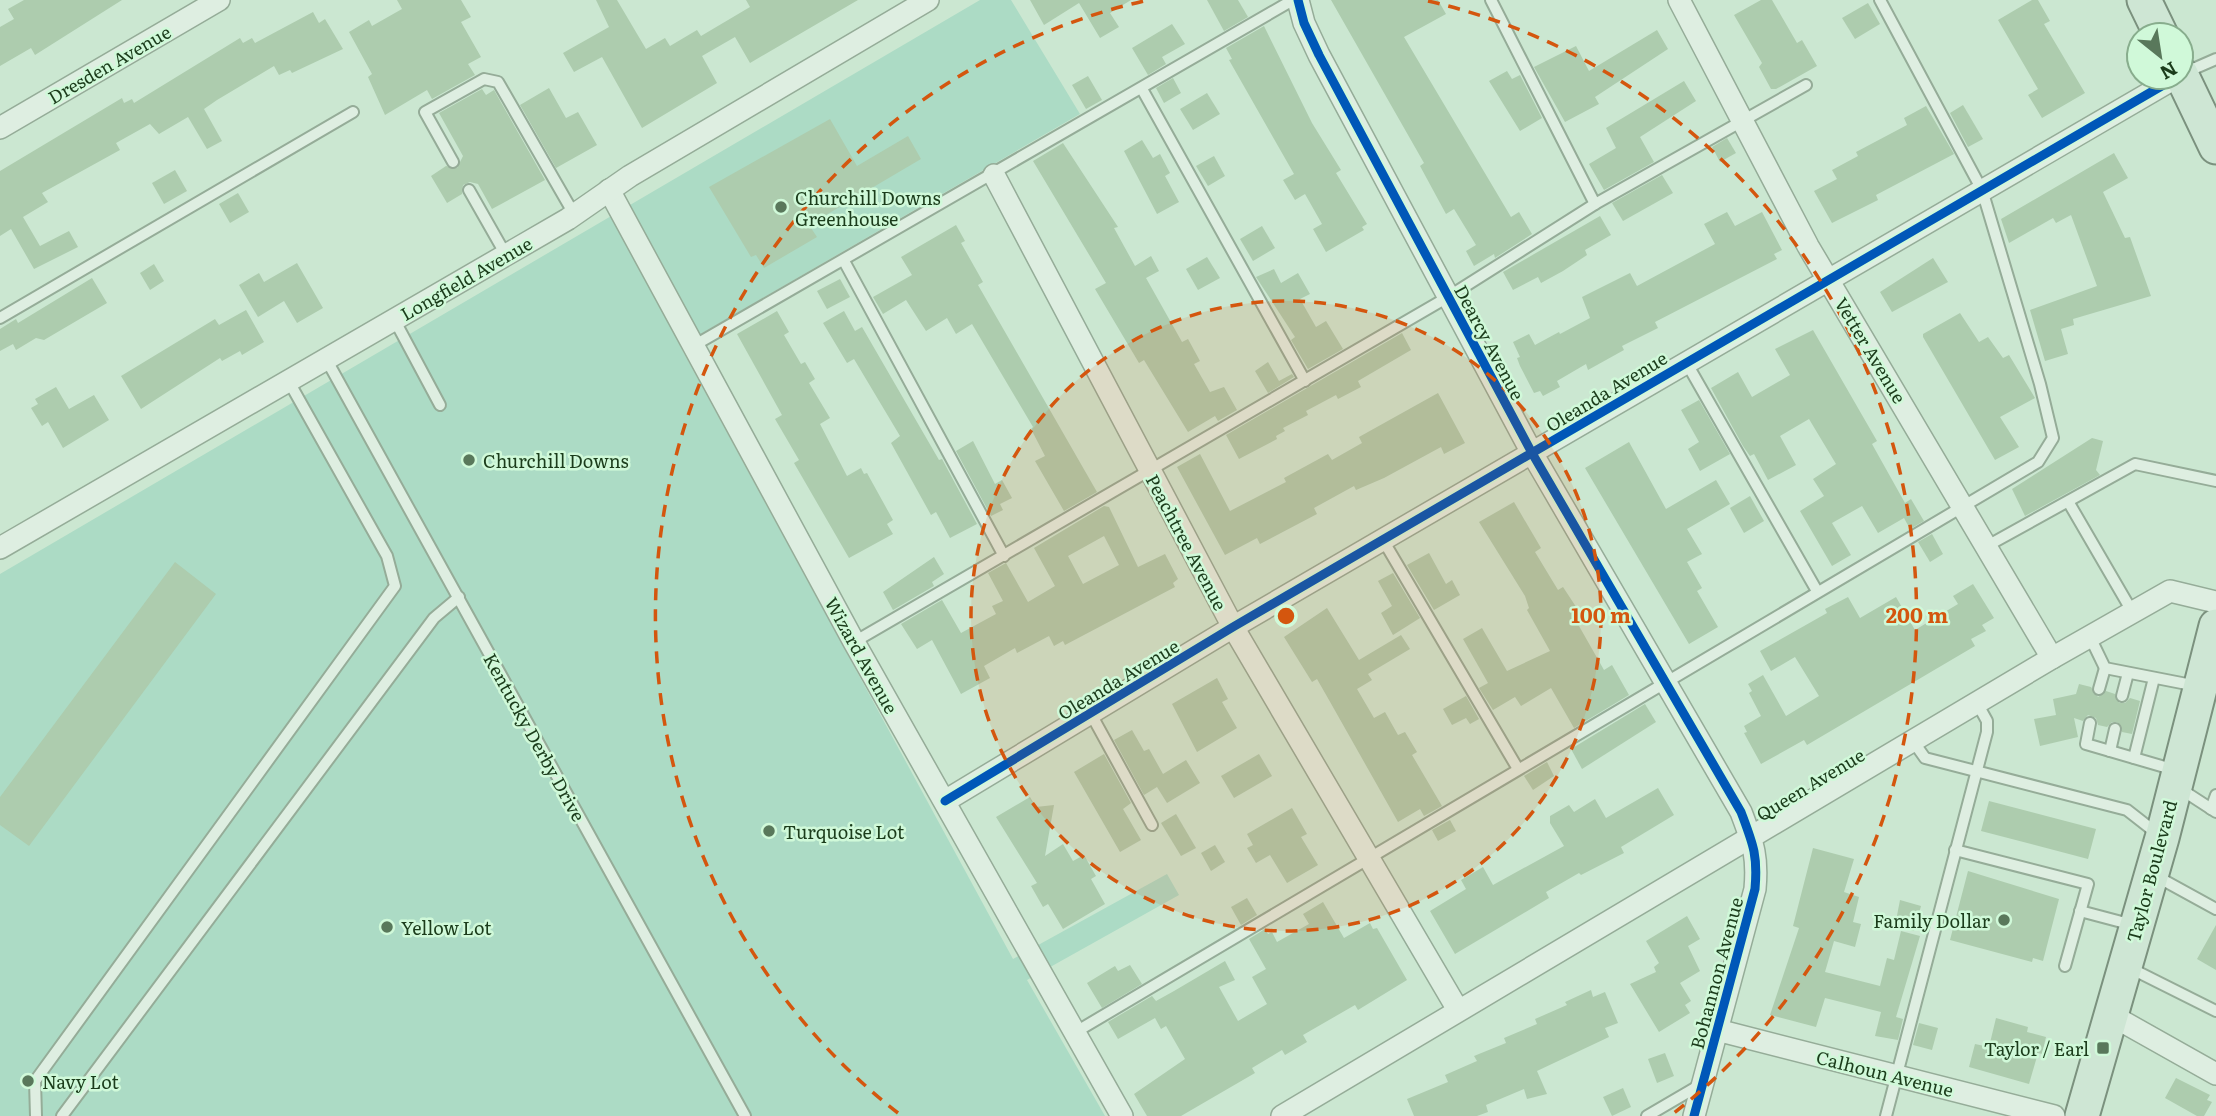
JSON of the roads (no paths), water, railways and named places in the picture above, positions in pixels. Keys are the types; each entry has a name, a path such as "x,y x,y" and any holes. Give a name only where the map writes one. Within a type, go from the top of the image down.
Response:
{"main road":[{"path":"2144,0 2154,21"},
{"path":"2188,91 2216,147"},
{"name":"Taylor Boulevard","path":"2082,1116 2162,838 2176,777 2208,691 2216,626"}],"street":[{"name":"Dresden Avenue","path":"0,128 219,0"},
{"name":"Longfield Avenue","path":"0,548 325,357 506,255 928,0"},
{"name":"Dearcy Avenue","path":"1295,0 1319,55 1531,453 1741,812 1751,837"},
{"name":"Vetter Avenue","path":"1679,0 1808,246 2052,658"},
{"name":"Oleanda Avenue","path":"945,801 1233,628 2152,91"},
{"name":"Peachtree Avenue","path":"994,175 1233,628 1458,1010"},
{"name":"Wizard Avenue","path":"610,190 854,642 1122,1116"},
{"name":"Queen Avenue","path":"1282,1116 2052,658 2170,591 2216,602"},
{"name":"Bohannon Avenue","path":"1695,1116 1755,889 1758,859 1751,837"},
{"path":"2112,1015 2216,1074"},
{"name":"Calhoun Avenue","path":"1717,1030 2054,1116"}],"lane":[{"path":"695,345 1295,0"},
{"path":"1490,0 1595,204"},
{"path":"1074,1033 2038,462 2053,438 2040,384 1982,190 1880,0"},
{"path":"2195,68 2216,59"},
{"path":"453,162 425,112 484,79 498,82 574,214"},
{"path":"854,642 1448,298 1595,204 1806,85"},
{"path":"1142,89 1306,381"},
{"path":"0,318 353,112"},
{"path":"469,190 506,255"},
{"path":"844,261 1004,556"},
{"path":"394,319 440,405"},
{"name":"Kentucky Derby Drive","path":"325,357 744,1116"},
{"path":"1686,362 1817,591"},
{"path":"36,1116 36,1080 395,586 387,556 288,380"},
{"path":"1987,547 2135,464 2216,481"},
{"path":"2069,503 2133,613"},
{"path":"1383,540 1518,769"},
{"path":"62,1116 434,618 459,597"},
{"path":"2090,637 2105,668 2099,689"},
{"path":"2105,668 2208,691"},
{"path":"2122,696 2127,673"},
{"path":"2134,758 2154,678"},
{"path":"1886,1116 1987,732 1987,721 1977,703"},
{"path":"1091,714 1152,825"},
{"path":"2090,723 2086,744 2134,758 2176,777 2213,811"},
{"path":"2110,751 2115,729"},
{"path":"1913,741 1925,758 2127,810 2162,838"},
{"path":"2213,811 2216,795"},
{"path":"1955,850 2088,884 2065,966"},
{"path":"2151,873 2215,909"},
{"path":"2080,911 2136,926"},
{"path":"2125,965 2216,1011"},
{"path":"1647,1116 1703,1084"}],"place":[{"name":"Churchill Downs Greenhouse","path":"781,207"},
{"name":"Churchill Downs","path":"469,460"},
{"name":"Turquoise Lot","path":"769,831"},
{"name":"Family Dollar","path":"2004,920"},
{"name":"Yellow Lot","path":"387,927"},
{"name":"Taylor / Earl","path":"2103,1048"},
{"name":"Navy Lot","path":"28,1081"}]}
